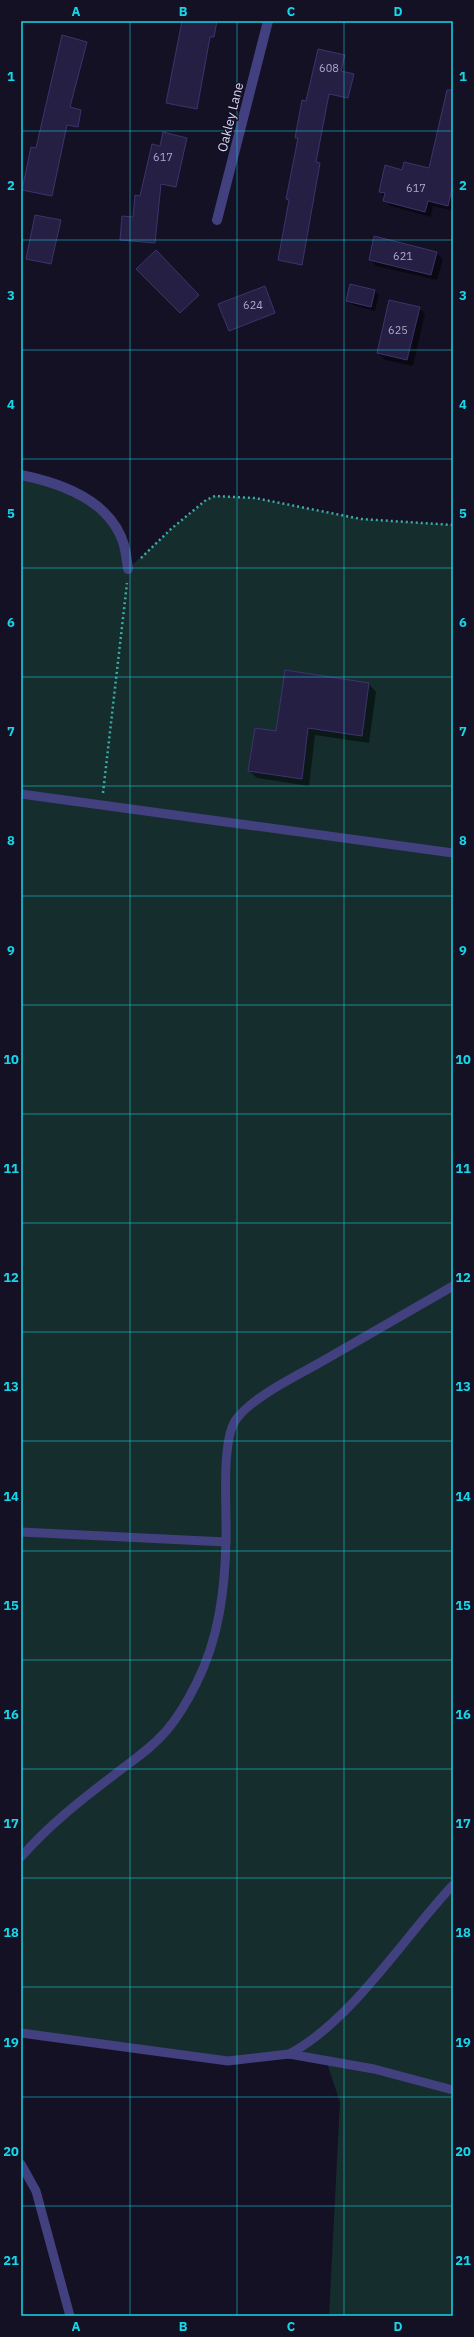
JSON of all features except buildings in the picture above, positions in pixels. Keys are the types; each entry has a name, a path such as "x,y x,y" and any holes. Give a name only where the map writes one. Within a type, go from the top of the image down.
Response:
{"street":[{"name":"Oakley Lane","path":"217,220 268,21"},
{"path":"21,475 44,480 66,488 87,499 103,512 115,527 124,544 128,569"}],"lane":[{"path":"21,794 453,853"},
{"path":"21,1857 62,1815 146,1752 167,1731 197,1683 210,1652 219,1620 226,1542 227,1460 230,1434 240,1415 247,1407 292,1378 453,1286"},
{"path":"21,1532 226,1542"},
{"path":"289,2054 307,2045 345,2009 453,1885"},
{"path":"21,2033 228,2060 289,2054 374,2069 453,2090"},
{"path":"21,2164 36,2191 70,2316"}],"path":[{"path":"101,806 124,626 128,569 171,529 206,500 215,496 255,498 361,520 453,525"}],"green space":[{"path":"21,475 66,488 115,527 128,569 171,529 206,500 215,496 255,498 361,519 453,525 453,2316 329,2316 340,2102 326,2060 289,2054 228,2061 21,2033"}]}
